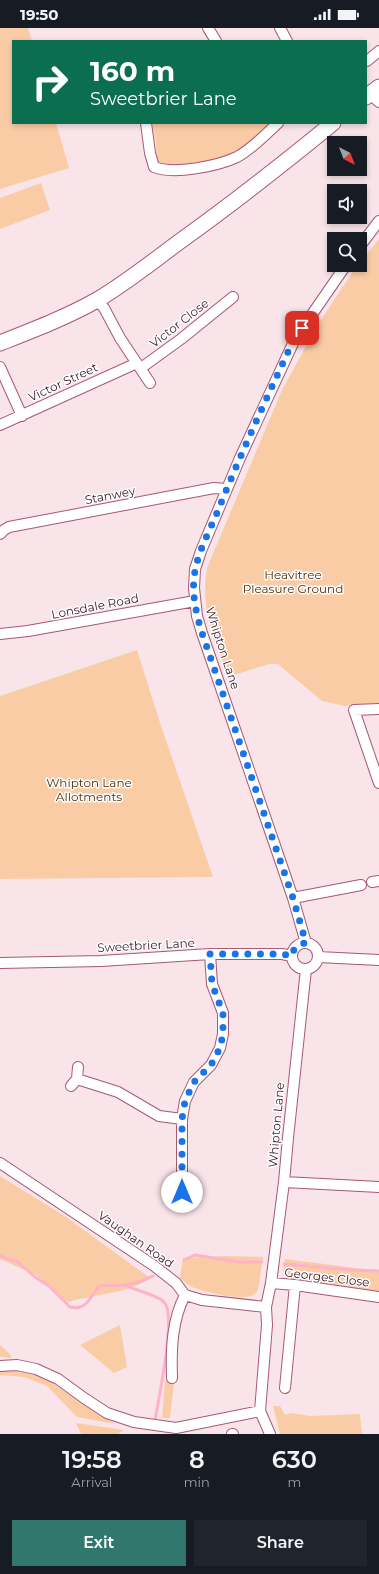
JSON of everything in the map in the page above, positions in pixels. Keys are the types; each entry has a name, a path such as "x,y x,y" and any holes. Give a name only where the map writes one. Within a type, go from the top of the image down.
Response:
{"main road":[{"path":"0,343 97,300 129,279 227,207 332,124"}],"street":[{"path":"208,28 215,40"},
{"path":"280,28 286,40"},
{"path":"367,61 379,52"},
{"path":"146,124 150,152 154,167 176,170 214,165 237,157 262,138 277,124"},
{"path":"367,237 379,221"},
{"name":"Whipton Lane","path":"306,943 293,898 202,633 195,601 194,588 195,569 227,489 294,339 341,272"},
{"name":"Victor Close","path":"139,365 181,339 233,297"},
{"path":"97,300 104,308 120,338 150,383"},
{"name":"Victor Street","path":"0,425 139,365"},
{"path":"0,367 22,416"},
{"name":"Stanwey","path":"0,534 9,527 214,488 227,489"},
{"name":"Lonsdale Road","path":"0,634 28,631 195,601"},
{"path":"379,710 354,710 379,783"},
{"path":"293,898 361,885"},
{"path":"306,943 317,949 318,957 314,966 302,969 295,964 292,956 298,945 306,943"},
{"path":"182,1207 182,1119 185,1101 194,1082 211,1065 220,1048 223,1034 223,1013 212,984 210,954"},
{"name":"Sweetbrier Lane","path":"0,963 101,961 210,954 282,954 292,956"},
{"path":"318,957 379,960"},
{"name":"Whipton Lane","path":"271,1284 284,1182 288,1130 306,969"},
{"path":"78,1067 74,1083 118,1092 159,1116 182,1119"},
{"name":"Vaughan Road","path":"0,1163 153,1265 176,1283 185,1295"},
{"path":"284,1182 379,1187"},
{"path":"270,1434 260,1411 267,1325 266,1307 271,1284"},
{"name":"Georges Close","path":"271,1284 295,1285 379,1297"},
{"path":"286,1388 295,1285"},
{"path":"172,1378 171,1356 175,1318 185,1295 202,1300 266,1307"},
{"path":"0,1366 17,1364 36,1369 58,1379 107,1413 168,1431 176,1428 260,1411"}],"green space":[{"path":"0,28 28,28 32,40 12,40 12,124 56,124 69,168 0,189"},
{"path":"152,124 273,124 262,135 233,153 206,162 180,168 157,164 156,143"},
{"path":"41,183 50,210 0,229 0,198"},
{"name":"Heavitree Pleasure Ground","path":"379,239 379,703 345,706 322,701 278,664 269,664 228,677 210,624 207,611 205,583 207,568 282,390 317,326 352,273 367,272 367,254"},
{"name":"Whipton Lane Allotments","path":"137,650 161,726 213,877 0,879 0,696"},
{"path":"0,1176 66,1217 150,1278 121,1291 68,1302 36,1275 0,1259"},
{"path":"225,1256 263,1257 258,1290 254,1294 251,1296 237,1297 211,1293 190,1286 180,1278 183,1258"},
{"path":"285,1259 379,1271 379,1291 296,1281 284,1276 283,1271"},
{"path":"120,1325 127,1367 114,1373 80,1345"},
{"path":"0,1345 9,1353 12,1358 0,1357"},
{"path":"0,1370 30,1373 51,1382 79,1402 116,1424 77,1417 47,1386 24,1377 0,1375"},
{"path":"165,1381 174,1382 170,1418 162,1418"},
{"path":"273,1406 280,1406 285,1415 291,1413 310,1416 360,1414 362,1434 280,1434"},
{"path":"76,1423 124,1430 118,1434 81,1434"}],"waterway":[{"path":"184,1260 195,1255 239,1262 262,1262"},
{"path":"0,1256 18,1262 35,1277 49,1286 70,1307 76,1308 88,1302 99,1286 124,1285 139,1282 153,1276"},
{"path":"284,1264 379,1271"},
{"path":"124,1285 152,1295 161,1300 164,1302 167,1310 168,1339 166,1358 155,1421"}],"route":[{"path":"182,1192 182,1119 185,1101 194,1082 211,1065 220,1048 223,1034 223,1013 218,998 213,991 210,954 282,954 292,956 298,945 306,943 293,898 202,633 197,616 194,588 195,569 201,551 240,458 294,339 302,328"}]}
